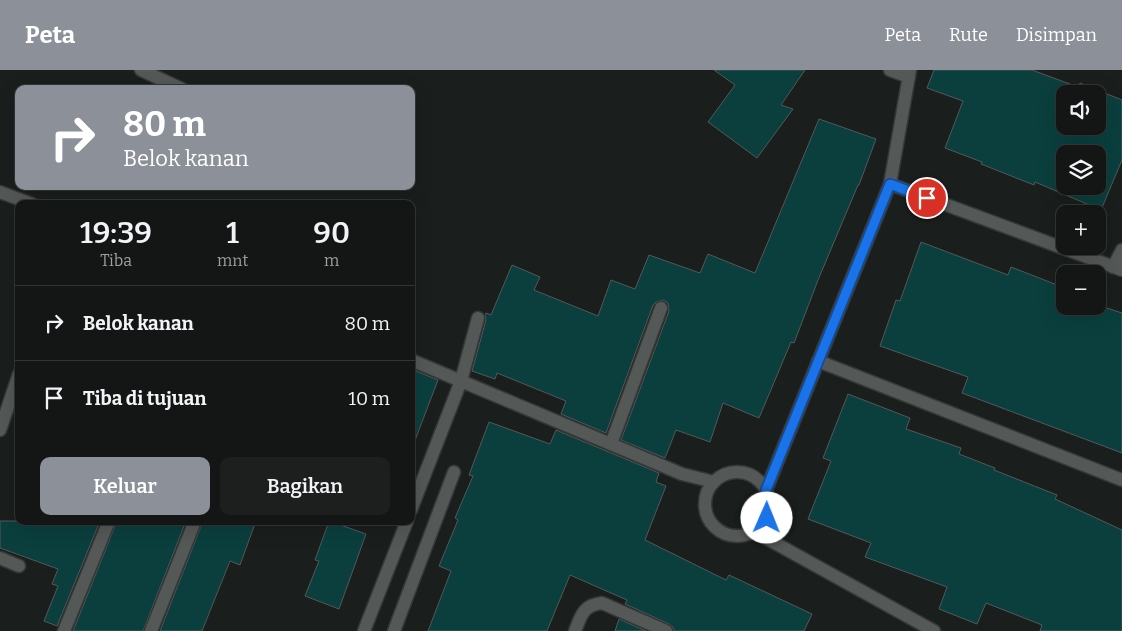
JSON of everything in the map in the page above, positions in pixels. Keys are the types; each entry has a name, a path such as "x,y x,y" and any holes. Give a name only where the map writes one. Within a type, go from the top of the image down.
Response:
{"street":[{"path":"142,70 174,85"},
{"path":"766,490 890,184 910,74 890,70"},
{"path":"890,184 1118,269 1122,250"},
{"path":"0,192 21,200"},
{"path":"611,444 661,308"},
{"path":"415,500 461,381 478,318"},
{"path":"818,361 1122,480"},
{"path":"415,362 682,474 714,482"},
{"path":"0,430 15,386"},
{"path":"394,631 454,472"},
{"path":"742,472 757,478 766,490 769,508 767,518 755,532 734,537 723,533 713,526 707,516 705,504 707,492 714,482 727,473 742,472"},
{"path":"64,631 107,525"},
{"path":"151,631 193,525"},
{"path":"364,631 405,525"},
{"path":"755,532 934,631"},
{"path":"0,558 19,566"},
{"path":"575,631 582,612 593,604 602,603 666,631"}],"building":[{"path":"714,70 805,70 781,105 793,109 757,158 708,122 735,85"},
{"path":"934,70 1032,70 1073,85 1056,85 1056,135 1106,135 1106,94 1122,100 1122,160 1103,205 1089,205 1066,195 1106,195 1106,145 1056,145 1056,191 1035,182 1034,185 945,148 963,101 927,88"},
{"path":"819,119 876,139 794,343 791,342 759,418 723,403 710,442 676,430 665,458 621,440 669,311 668,303 663,300 653,305 606,433 561,414 566,401 497,373 495,379 472,371 486,320 485,315 486,313 491,315 512,265 540,277 534,290 598,316 611,280 635,289 649,255 700,273 708,254 755,273"},
{"path":"921,242 1008,275 1011,267 1056,284 1056,315 1106,315 1106,308 1122,313 1122,453 962,393 968,377 880,346 896,300 900,301"},
{"path":"415,371 438,380 415,440"},
{"path":"848,394 910,418 906,429 961,448 959,454 1057,495 1055,499 1122,530 1122,631 1040,631 1042,625 986,603 977,624 939,609 947,587 865,557 871,543 808,519 831,461 823,458"},
{"path":"489,422 550,444 556,430 659,473 656,482 666,486 645,540 726,580 729,575 812,614 804,631 674,631 673,627 669,624 625,604 627,600 570,575 547,631 428,631 451,571 439,566 458,520 455,518 473,476 469,475"},
{"path":"0,521 15,521 15,525 98,525 57,626 44,621 58,586 52,584 58,569 0,548"},
{"path":"115,525 184,525 143,631 73,631"},
{"path":"201,525 255,525 240,565 230,561 202,631 160,631"},
{"path":"328,525 340,525 366,534 339,609 305,596 319,561 315,560"},
{"path":"619,619 646,631 615,631"}],"route":[{"path":"767,518 769,499 766,490 890,184 927,198"}]}
